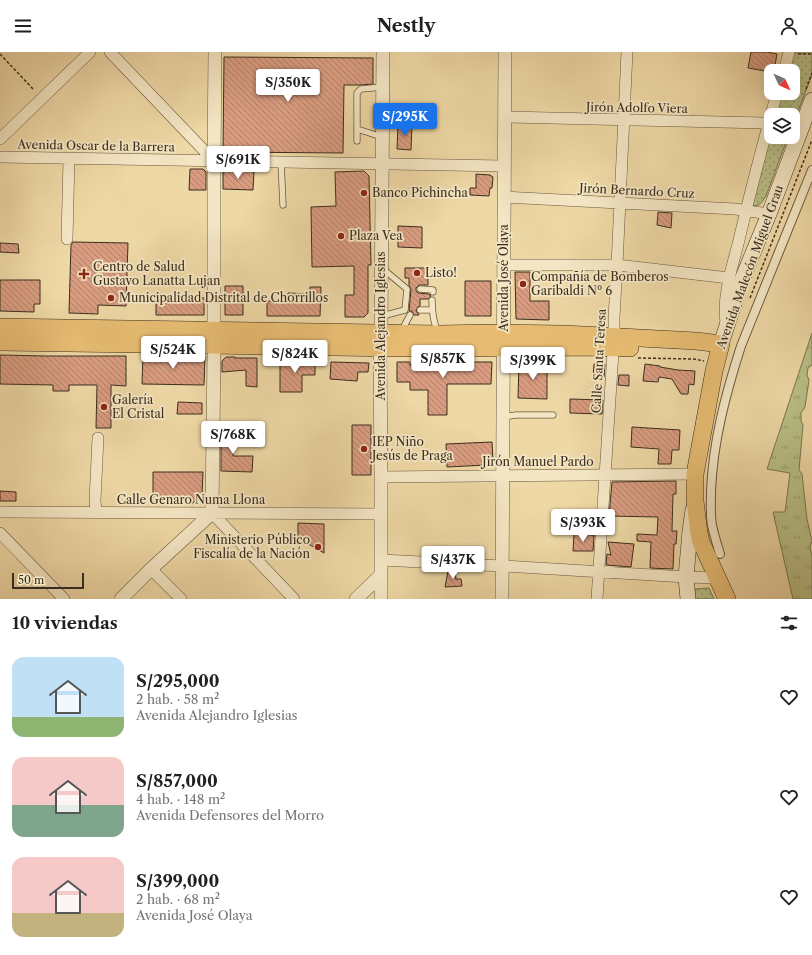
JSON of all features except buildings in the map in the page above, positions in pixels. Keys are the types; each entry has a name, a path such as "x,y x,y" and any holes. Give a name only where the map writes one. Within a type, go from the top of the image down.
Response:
{"main road":[{"name":"Avenida Malecón Miguel Grau","path":"727,599 701,542 695,501 695,474 720,348 726,326 741,282 769,214 812,100"},
{"path":"0,327 214,338"},
{"path":"381,332 503,340 564,334 613,342 696,341 720,348"},
{"path":"0,342 214,338 381,332 439,334 503,340"},
{"path":"688,599 686,577 690,531 695,501"}],"street":[{"path":"0,139 90,52"},
{"path":"110,52 214,161"},
{"path":"215,52 212,513 294,599"},
{"name":"Avenida Alejandro Iglesias","path":"381,599 383,52"},
{"name":"Avenida José Olaya","path":"502,599 505,52"},
{"name":"Calle Santa Teresa","path":"597,599 613,342 627,52"},
{"path":"787,64 792,53"},
{"name":"Jirón Adolfo Viera","path":"505,117 764,123"},
{"path":"726,326 724,314 729,278 764,139"},
{"name":"Avenida Oscar de la Barrera","path":"0,157 504,166"},
{"path":"67,239 69,158"},
{"path":"720,554 711,523 711,499 712,468 720,422 732,375 742,346 812,170"},
{"name":"Jirón Bernardo Cruz","path":"504,197 735,208 769,214"},
{"path":"504,265 617,265 729,278"},
{"path":"96,512 95,500 98,438"},
{"name":"Jirón Manuel Pardo","path":"381,477 695,474"},
{"name":"Calle Genaro Numa Llona","path":"0,512 381,514"},
{"path":"121,599 212,513"},
{"path":"0,533 64,599"},
{"path":"381,560 717,578"},
{"path":"151,569 181,599"},
{"path":"356,599 381,575"}],"lane":[{"path":"357,141 357,93 362,89 383,86"},
{"path":"357,129 382,137"},
{"path":"280,162 283,205"},
{"path":"382,268 408,289 408,311 400,333"},
{"path":"420,289 433,290 433,292"},
{"path":"432,300 432,310 439,334"},
{"path":"420,310 432,310"},
{"path":"381,332 408,311"},
{"path":"503,417 516,415 553,415"}],"path":[{"path":"792,53 812,54"},
{"path":"0,54 42,99"},
{"path":"748,302 812,140"}],"green space":[{"path":"794,53 812,53 812,75 799,108 776,108 779,100 800,100 800,64 790,64"},
{"path":"767,144 785,144 766,196 757,206 752,205"},
{"path":"812,333 812,365 808,368 807,375 809,380 805,407 801,413 801,421 803,425 799,470 802,474 807,519 812,541 810,547 812,556 812,599 793,599 773,512 785,512 790,473 767,469"},
{"path":"709,588 714,599 695,599 695,589"}],"place":[{"name":"Banco Pichincha","path":"364,193"},
{"name":"Plaza Vea","path":"341,236"},
{"name":"Listo!","path":"417,273"},
{"name":"Centro de Salud Gustavo Lanatta Lujan","path":"84,274"},
{"name":"Compañía de Bomberos Garibaldi Nº 6","path":"523,284"},
{"name":"Municipalidad Distrital de Chorrillos","path":"111,298"},
{"name":"Galería El Cristal","path":"104,407"},
{"name":"IEP Niño Jesús de Praga","path":"364,449"},
{"name":"Ministerio Público Fiscalía de la Nación","path":"318,547"}]}
